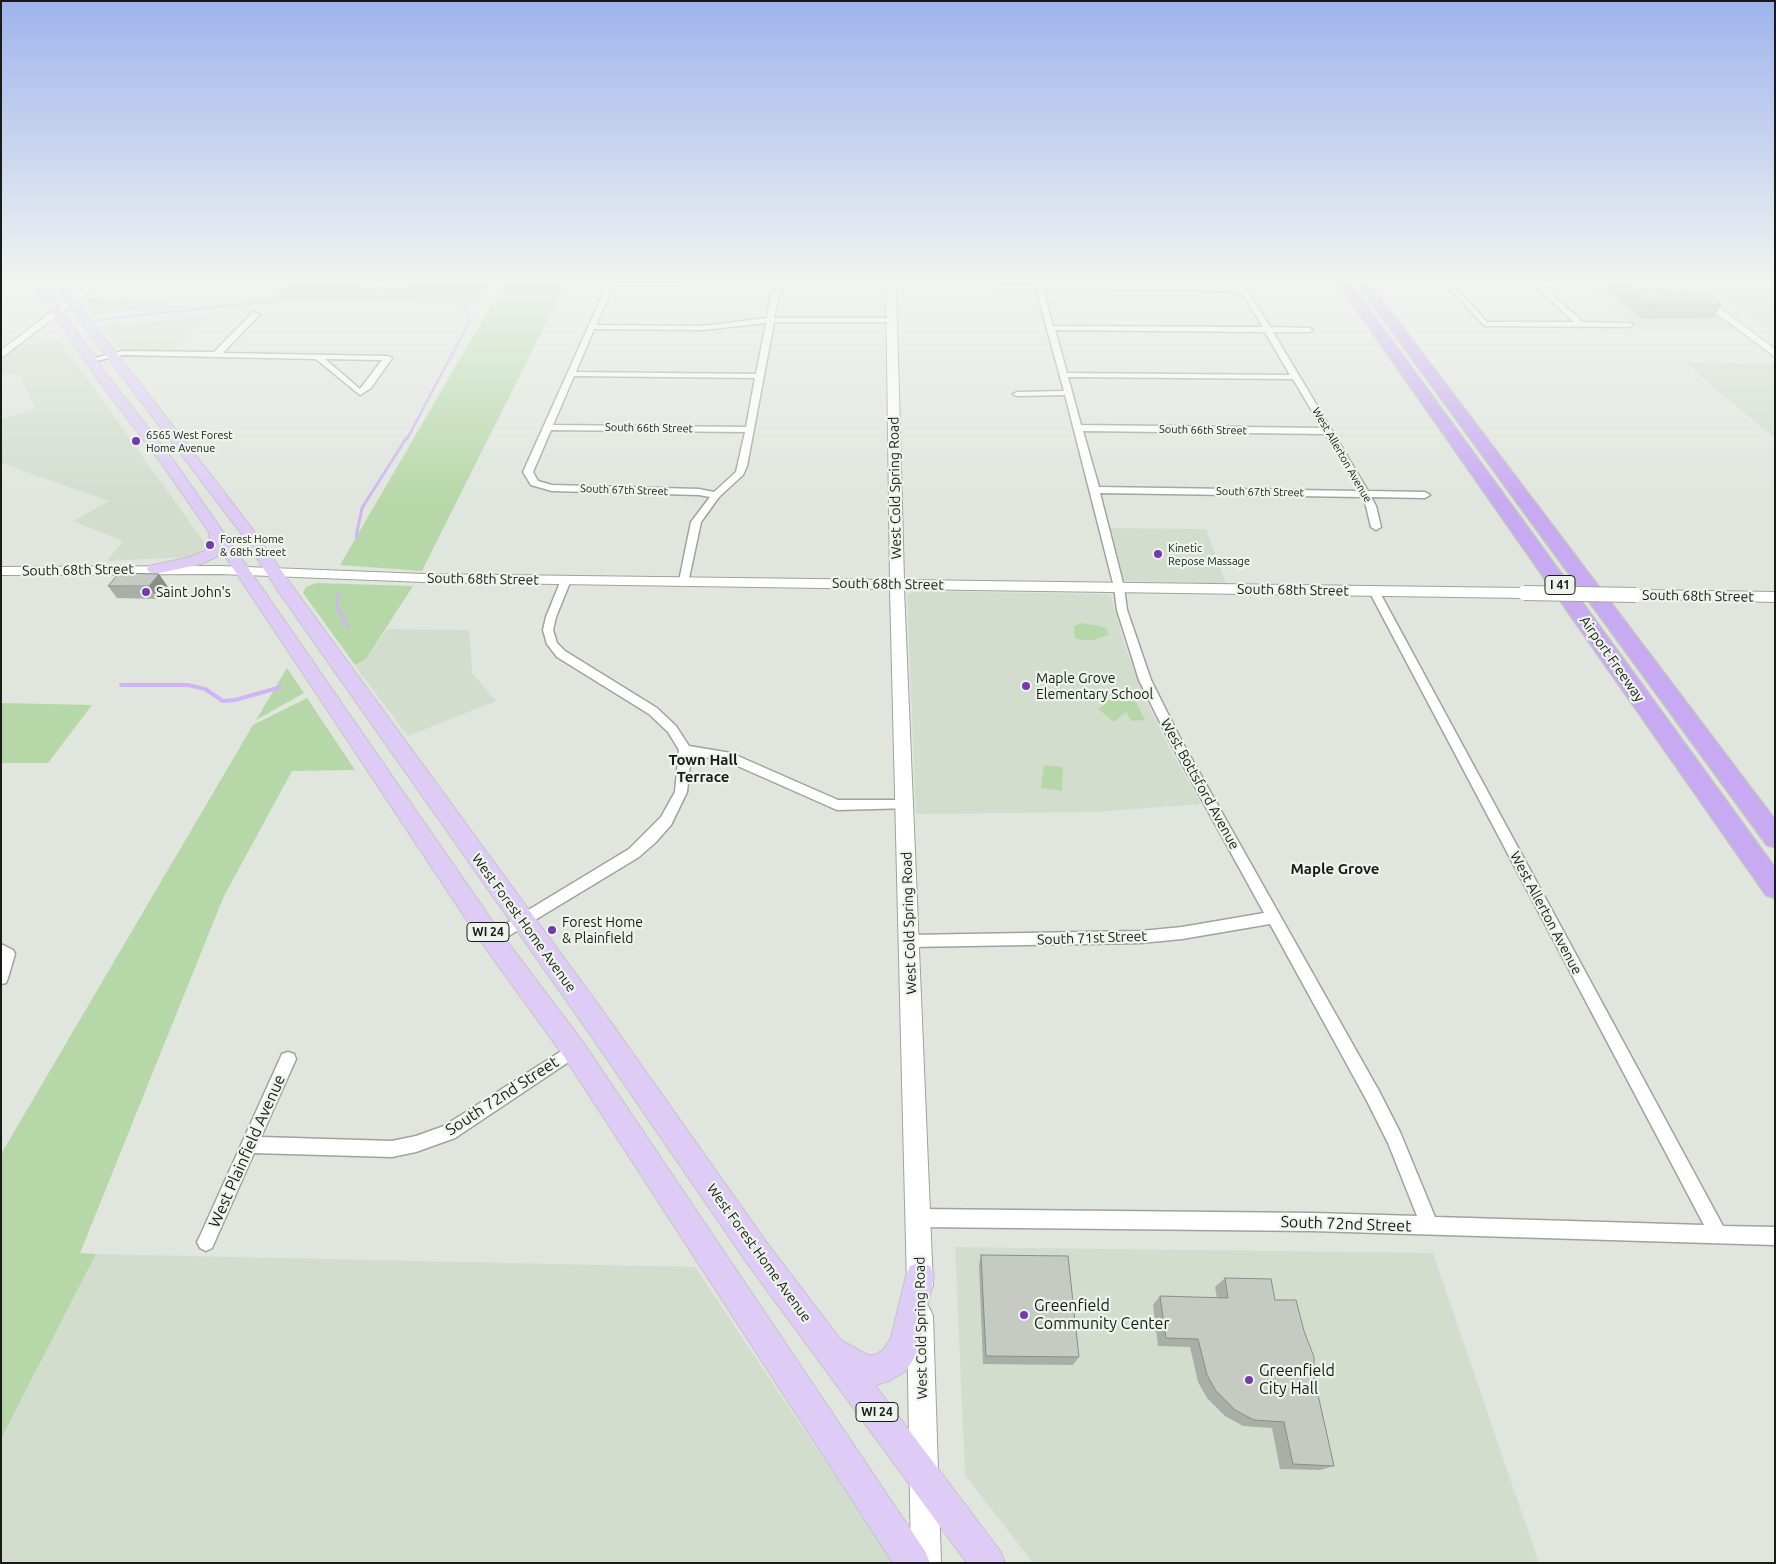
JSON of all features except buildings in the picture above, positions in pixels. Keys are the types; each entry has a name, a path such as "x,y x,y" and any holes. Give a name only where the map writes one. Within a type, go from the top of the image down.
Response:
{"highway":[{"name":"Airport Freeway","path":"1396,356 1775,888"},
{"name":"Airport Freeway","path":"1418,356 1775,838"}],"main road":[{"name":"West Forest Home Avenue","path":"101,357 169,464 244,570 492,938 574,1050 912,1563"},
{"name":"West Forest Home Avenue","path":"101,357 205,475 660,1112 757,1253 988,1563"},
{"path":"155,569 195,561 210,554 218,543 216,532"},
{"path":"827,1347 864,1370 878,1370 895,1360 905,1344 920,1276"}],"street":[{"path":"101,357 159,356"},
{"path":"266,356 388,358 368,386 360,393 318,357"},
{"path":"547,427 579,356"},
{"path":"684,581 696,522 716,495 740,473 743,466 763,356"},
{"name":"West Cold Spring Road","path":"893,356 897,584 906,805 920,1276 926,1563"},
{"name":"West Bottsford Avenue","path":"1057,356 1095,490 1119,587 1122,610 1138,661 1156,703 1273,918 1373,1096 1394,1138 1430,1227"},
{"name":"West Allerton Avenue","path":"1285,356 1365,494 1371,506 1376,527"},
{"path":"571,374 759,376"},
{"path":"1063,375 1298,377"},
{"path":"1017,394 1068,394"},
{"name":"South 66th Street","path":"547,427 750,430"},
{"name":"South 67th Street","path":"547,427 528,472 534,483 552,488 699,492 716,495"},
{"name":"South 66th Street","path":"1078,428 1328,431"},
{"name":"South 67th Street","path":"1095,490 1425,495"},
{"name":"South 68th Street","path":"1,571 244,570 424,578 1775,597"},
{"path":"492,938 634,853 666,821 681,792 685,750 672,729 653,710 561,654 552,644 548,630 551,617 566,580"},
{"name":"West Allerton Avenue","path":"1374,591 1718,1234"},
{"path":"685,750 727,756 837,804 906,805"},
{"name":"South 71st Street","path":"910,940 1142,937 1182,933 1273,918"},
{"path":"1,978 4,952"},
{"name":"South 72nd Street","path":"251,1145 392,1150 416,1144 449,1132 574,1050"},
{"name":"West Plainfield Avenue","path":"206,1242 288,1059"},
{"name":"South 72nd Street","path":"918,1218 1313,1222 1775,1236"}],"shaded area":[{"path":"3,356 70,356 207,546 191,557 107,561 123,541 73,521 109,501 1,463 1,419 35,409 19,374 1,374 1,358"},
{"path":"126,356 167,356 166,357"},
{"path":"1685,362 1775,364 1775,438 1719,392"},
{"path":"1109,528 1206,529 1226,584 1126,581 1122,579"},
{"name":"Maple Grove Elementary School","path":"915,591 1106,594 1111,596 1126,650 1148,704 1165,740 1201,804 1095,812 916,814 907,595"},
{"path":"387,629 469,630 472,673 496,701 408,736 355,666 366,659"},
{"path":"955,1247 1433,1253 1539,1563 1033,1563 965,1475"},
{"path":"96,1254 695,1267 893,1563 1,1563 1,1439"}],"green space":[{"path":"462,356 530,356 422,571 340,565"},
{"path":"316,583 413,586 366,659 355,665 303,593 306,587"},
{"path":"1081,623 1107,629 1108,635 1094,640 1075,638 1074,626"},
{"path":"287,668 304,693 256,720"},
{"path":"1123,689 1134,698 1145,720 1131,721 1126,712 1114,722 1098,709"},
{"path":"307,698 355,770 292,771 224,896 80,1253 96,1254 1,1439 1,1154 253,725"},
{"path":"1,703 92,705 48,763 1,763"},
{"path":"1044,765 1063,767 1062,791 1041,788"}],"waterway":[{"path":"407,439 451,356"},
{"path":"356,537 362,508 407,437"},
{"path":"339,594 337,607 348,628"},
{"path":"121,685 188,685 205,689 223,701 235,700 281,687"}],"place":[{"name":"6565 West Forest Home Avenue","path":"136,441"},
{"name":"Forest Home & 68th Street","path":"210,545"},
{"name":"Kinetic Repose Massage","path":"1158,554"},
{"name":"Saint John's","path":"146,592"},
{"name":"Maple Grove Elementary School","path":"1026,686"},
{"name":"Forest Home & Plainfield","path":"552,930"},
{"name":"Greenfield Community Center","path":"1024,1315"},
{"name":"Greenfield City Hall","path":"1249,1380"}],"district":[{"name":"Town Hall Terrace","path":"703,768"},
{"name":"Maple Grove","path":"1335,869"}]}
